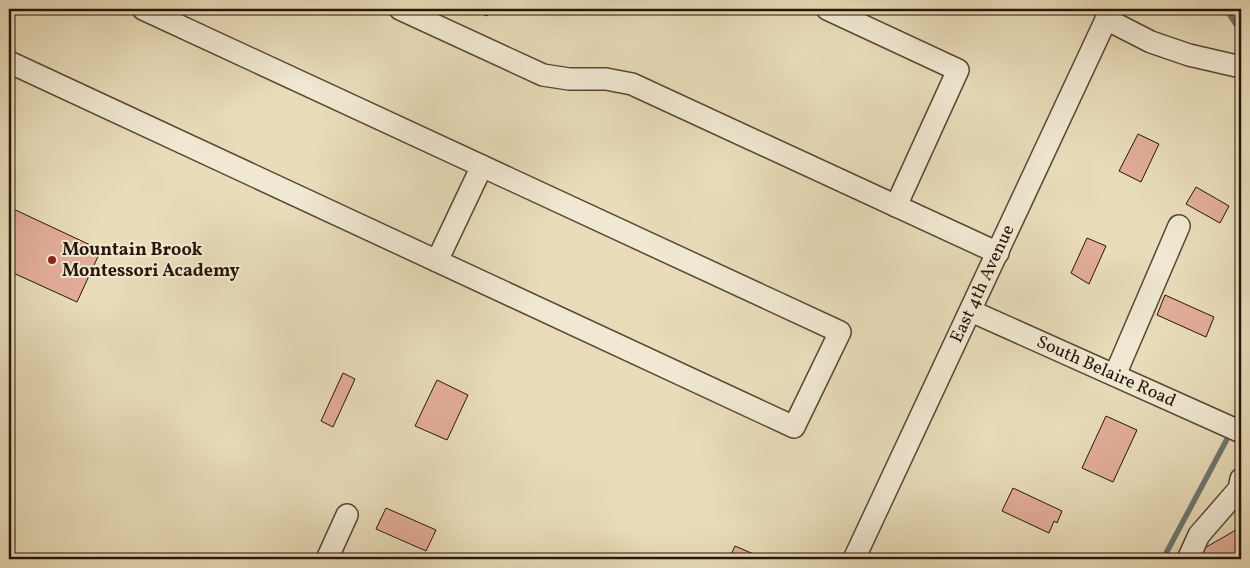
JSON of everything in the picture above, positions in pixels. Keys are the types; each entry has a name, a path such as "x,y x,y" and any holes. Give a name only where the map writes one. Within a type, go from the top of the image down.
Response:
{"street":[{"path":"9,62 794,427 840,332 143,9"},
{"path":"400,9 543,75 569,79 606,79 632,84 998,253"},
{"path":"827,9 958,70 896,206"},
{"path":"1108,14 1152,42 1189,55 1241,67"},
{"name":"East 4th Avenue","path":"854,559 1108,14"},
{"path":"437,261 482,166"},
{"path":"1114,375 1179,226"},
{"name":"South Belaire Road","path":"971,311 1241,432"},
{"path":"1188,559 1199,535 1241,486"},
{"path":"327,559 347,515"}],"building":[{"path":"471,9 487,9 490,10 487,16"},
{"path":"1138,134 1159,144 1141,182 1119,171"},
{"path":"1196,187 1229,206 1220,223 1186,204"},
{"name":"Mountain Brook Montessori Academy","path":"9,207 101,250 77,302 9,271"},
{"path":"1087,238 1106,246 1089,284 1071,273"},
{"path":"1165,295 1214,317 1206,337 1157,315"},
{"path":"343,373 355,379 333,427 321,421"},
{"path":"437,380 468,395 447,440 415,426"},
{"path":"1106,416 1137,430 1113,482 1082,468"},
{"path":"1013,488 1062,511 1057,523 1054,521 1049,533 1002,511"},
{"path":"386,508 436,530 426,551 376,529"},
{"path":"1241,527 1241,552 1228,559 1200,559 1196,553"},
{"path":"735,546 765,559 729,559"}],"waterway":[{"path":"1226,9 1241,32"},
{"path":"1163,559 1241,413"}],"place":[{"name":"Mountain Brook Montessori Academy","path":"52,260"}]}
